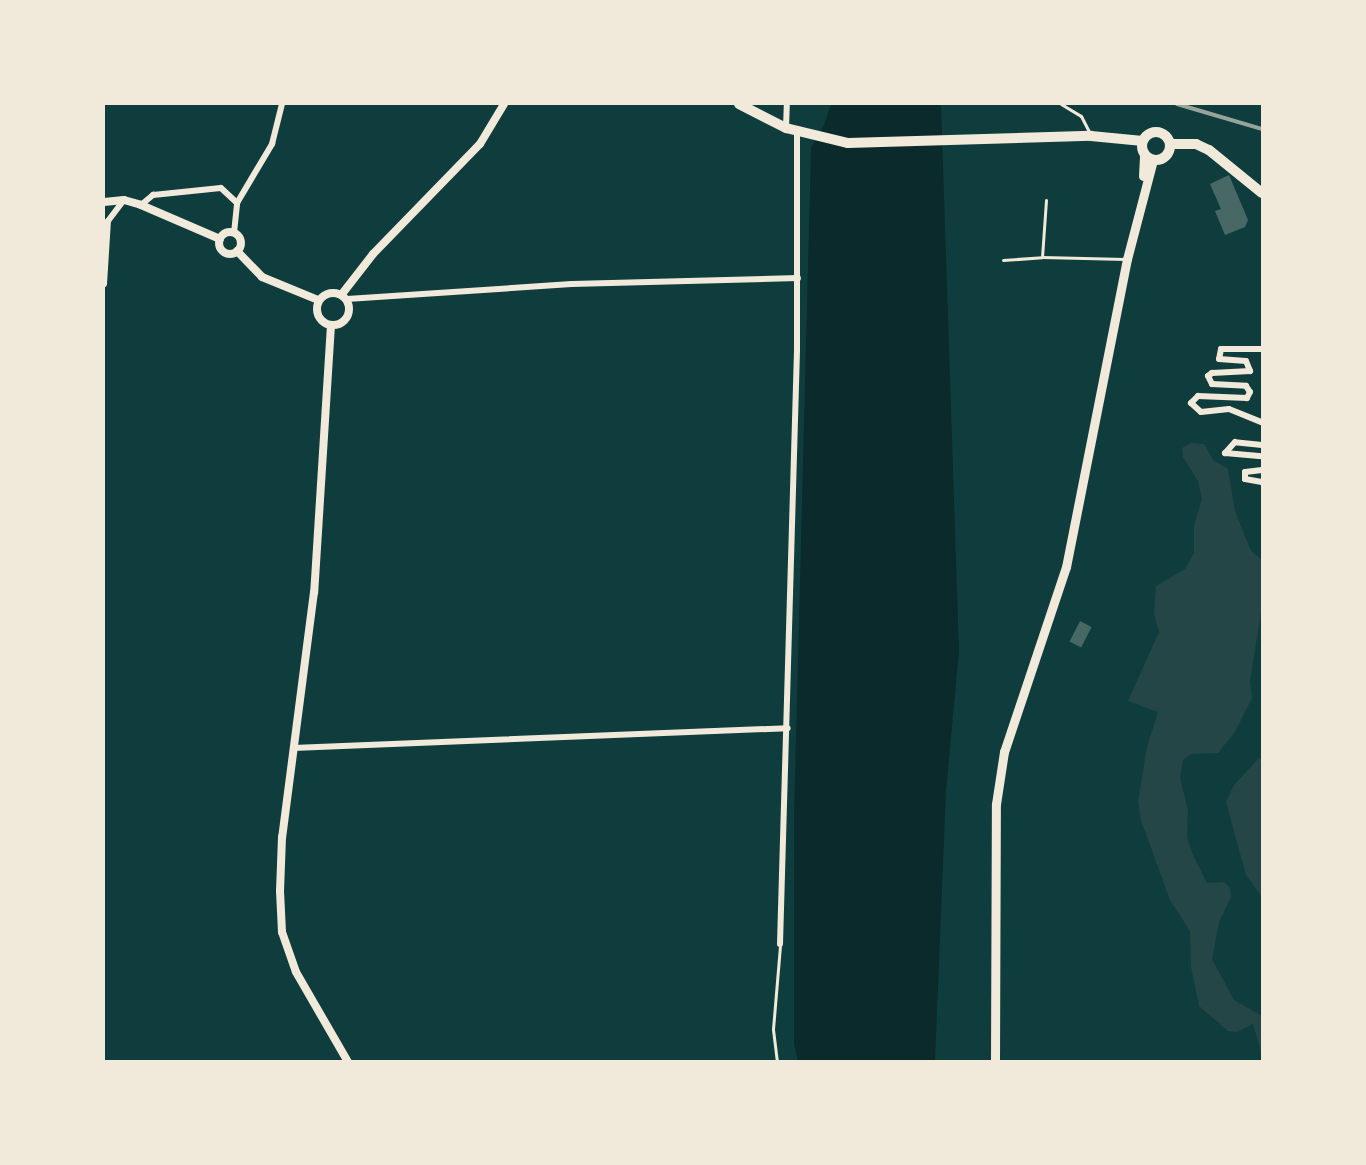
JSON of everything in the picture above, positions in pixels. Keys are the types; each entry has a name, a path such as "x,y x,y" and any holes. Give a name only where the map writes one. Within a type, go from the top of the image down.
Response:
{"main road":[{"path":"739,104 795,131 874,144 1091,136 1143,141"},
{"path":"1143,141 1149,134 1158,132 1170,144 1196,144 1209,150 1263,193"},
{"path":"995,1062 996,804 1004,752 1054,612 1076,518 1142,191 1148,157 1143,141"},
{"path":"1148,157 1166,157 1170,144"}],"street":[{"path":"234,233 237,203 272,144 282,104"},
{"path":"331,325 347,317 344,297 373,254 480,144 504,104"},
{"path":"780,944 788,728 798,278 795,131 787,104"},
{"path":"141,205 153,195 221,188 237,203"},
{"path":"104,284 108,220 124,200"},
{"path":"104,202 124,200 141,205 220,239 225,252 237,251"},
{"path":"220,239 226,232 234,233 240,239 237,251"},
{"path":"237,251 262,277 318,300"},
{"path":"331,325 318,316 318,300 324,294 344,297 798,278"},
{"path":"331,325 314,592 282,837 282,932 296,972 348,1062"},
{"path":"1263,349 1221,349 1219,359 1246,361 1250,370 1214,372 1208,376 1212,384 1246,386 1250,392 1247,398 1198,396 1191,403 1201,412 1229,409 1263,422"},
{"path":"1263,445 1235,442 1225,453 1263,456"},
{"path":"1263,470 1245,472 1245,479 1263,482"},
{"path":"293,748 788,728"}],"lane":[{"path":"1061,104 1081,116 1091,136"},
{"path":"1042,258 1046,200"},
{"path":"1003,260 1127,259"},
{"path":"777,1062 773,1029 776,962 780,944"}],"shaded area":[{"path":"831,104 941,104 959,651 946,791 935,1061 798,1062 794,1044 794,816 811,148 824,125"},
{"path":"1191,443 1204,444 1213,460 1228,469 1235,511 1251,551 1262,560 1262,606 1250,681 1252,698 1235,732 1218,753 1191,754 1183,760 1180,778 1188,810 1187,837 1193,855 1207,883 1224,882 1230,888 1231,897 1219,922 1212,959 1234,1000 1262,1016 1262,1055 1253,1024 1237,1032 1228,1031 1199,1006 1191,967 1190,931 1170,900 1141,820 1138,801 1147,747 1158,712 1128,701 1159,632 1154,614 1156,586 1185,569 1194,553 1194,525 1202,499 1198,481 1183,457 1182,448"},
{"path":"1259,758 1262,758 1262,897 1246,875 1226,802 1234,785"}],"building":[{"path":"1229,175 1248,220 1245,227 1225,235 1215,211 1221,209 1210,184"},
{"path":"1080,621 1092,627 1081,647 1070,641"}],"railway":[{"path":"1177,104 1262,129"}]}
